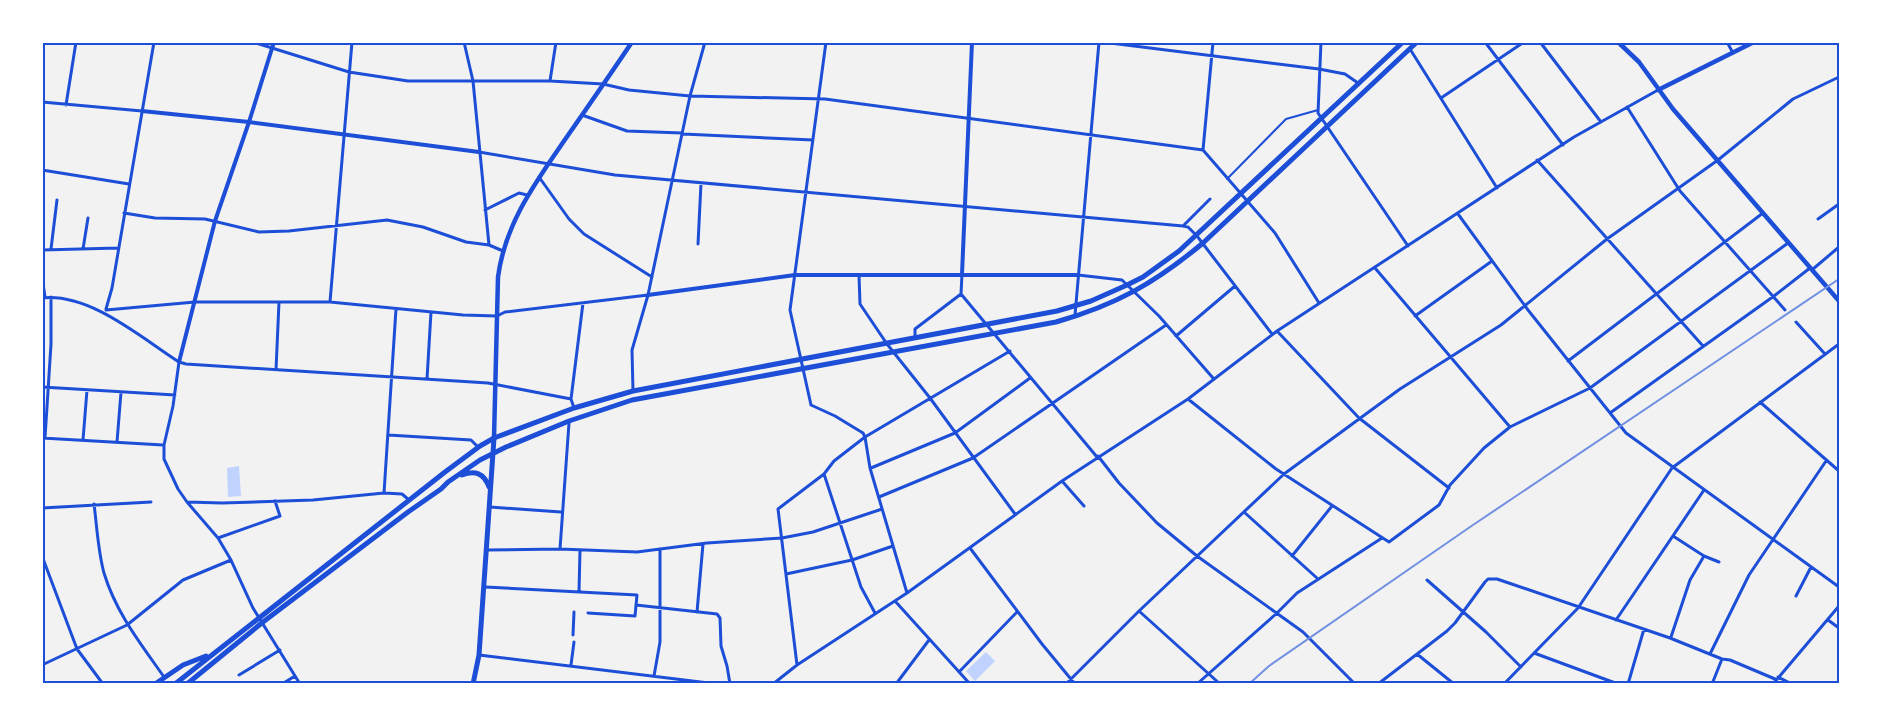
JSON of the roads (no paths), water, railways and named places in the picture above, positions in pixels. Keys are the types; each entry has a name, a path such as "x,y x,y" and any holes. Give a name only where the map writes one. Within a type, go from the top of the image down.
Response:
{"main road":[{"path":"472,684 479,654 494,438 498,277 503,251 509,232 527,195 632,42"},
{"path":"193,684 261,620 409,500 478,447 494,438 574,408 633,391 1076,306 1127,285 1161,265 1197,236 1403,42"},
{"path":"175,684 441,489 447,482 493,453 569,421 632,400 1056,322 1112,303 1134,292 1171,270 1203,243 1418,42"},
{"path":"1618,42 1638,62 1658,90 1839,301"},
{"path":"1658,90 1754,42"},
{"path":"447,482 475,472 486,479 490,492"},
{"path":"155,684 183,666 213,654"},
{"path":"187,684 204,672"}],"street":[{"path":"66,105 76,42"},
{"path":"105,312 112,288 154,42"},
{"path":"254,42 349,72 408,81 550,81 603,84 629,90 690,96 818,99 1203,150"},
{"path":"274,42 215,221 179,362 175,395 164,445 164,459 178,489 218,538 231,560 240,583 300,684"},
{"path":"330,302 352,42"},
{"path":"464,42 473,81 489,245"},
{"path":"550,81 556,42"},
{"path":"633,391 632,350 648,295 690,96 705,42"},
{"path":"826,42 790,310 811,405 835,416 865,437 870,468 907,593"},
{"path":"972,42 961,294 1119,483 1156,523 1310,639 1355,684"},
{"path":"1075,317 1100,42 1319,69 1345,74 1359,83"},
{"path":"1213,42 1203,150 1275,233 1319,303"},
{"path":"1321,42 1318,110 1326,127 1408,247"},
{"path":"1485,42 1563,145"},
{"path":"1441,98 1524,42"},
{"path":"1540,42 1601,122"},
{"path":"1727,42 1733,53"},
{"path":"1410,49 1497,188"},
{"path":"1066,684 1139,611 1284,474 1400,389 1501,325 1607,239 1718,160 1792,99 1839,77"},
{"path":"776,683 797,665 907,593 1062,480 1188,399 1276,331 1408,247 1538,160 1658,90"},
{"path":"42,102 249,122 479,152 599,173 1183,226 1188,227 1203,243 1272,334"},
{"path":"1627,107 1678,189 1785,310"},
{"path":"1227,180 1286,119 1318,110"},
{"path":"582,114 627,131 813,140"},
{"path":"1538,160 1703,346"},
{"path":"42,170 129,184"},
{"path":"539,177 569,219 584,234 652,277"},
{"path":"698,244 700,183"},
{"path":"485,210 519,193 527,195"},
{"path":"1183,226 1210,198"},
{"path":"51,250 57,200"},
{"path":"1818,219 1839,204"},
{"path":"124,213 154,218 181,217 215,221 259,232 289,231 374,220 403,222 466,242 489,245 503,251"},
{"path":"1568,361 1763,213"},
{"path":"1458,214 1525,306 1626,433 1839,587"},
{"path":"83,249 88,218"},
{"path":"1188,399 1284,474 1389,542 1439,506 1449,488 1484,448 1510,427 1590,388 1788,243"},
{"path":"1610,413 1839,247"},
{"path":"42,250 118,249"},
{"path":"1415,316 1492,261"},
{"path":"1374,268 1510,427"},
{"path":"105,312 195,302 330,302 497,316 505,312 795,275 962,274 1112,278 1122,280 1166,325 1213,379"},
{"path":"859,275 860,304 887,344 930,398 1015,514"},
{"path":"42,276 44,298 72,299 105,312 179,362 186,364 495,384 572,399"},
{"path":"1176,336 1235,286"},
{"path":"915,338 915,329 961,294"},
{"path":"51,297 44,438 164,445"},
{"path":"276,370 279,302"},
{"path":"574,408 572,399 583,303"},
{"path":"384,493 396,309"},
{"path":"427,380 431,312"},
{"path":"1796,322 1825,354"},
{"path":"879,497 973,458 1166,325"},
{"path":"1276,331 1359,418 1449,488"},
{"path":"1504,684 1578,608 1672,468 1839,344"},
{"path":"797,665 778,509 824,474 834,461 865,437 1010,351"},
{"path":"870,468 955,433 1030,378"},
{"path":"42,387 175,395"},
{"path":"83,440 87,390"},
{"path":"117,442 121,392"},
{"path":"1760,402 1839,471"},
{"path":"560,549 569,421"},
{"path":"388,435 471,440 478,447"},
{"path":"1710,654 1749,575 1826,461"},
{"path":"824,474 866,599 875,614"},
{"path":"1062,480 1084,506"},
{"path":"1616,620 1704,490"},
{"path":"187,502 275,501 384,493 402,494 409,500"},
{"path":"218,538 280,516 275,501"},
{"path":"42,508 151,502"},
{"path":"94,504 104,572 127,625 164,677"},
{"path":"489,506 561,512"},
{"path":"1292,556 1332,506"},
{"path":"485,550 580,549 637,552 782,538 813,532 882,509"},
{"path":"1244,512 1318,579"},
{"path":"1673,536 1704,556 1719,562"},
{"path":"1197,684 1297,593 1382,538"},
{"path":"697,612 703,544"},
{"path":"786,574 852,560 893,546"},
{"path":"969,548 1075,684"},
{"path":"579,592 580,549"},
{"path":"654,676 660,642 660,549"},
{"path":"42,556 77,649 103,684"},
{"path":"1670,638 1690,580 1704,556"},
{"path":"42,665 127,625 183,580 231,560"},
{"path":"1796,596 1811,567"},
{"path":"1378,684 1447,631 1485,582 1492,579 1670,638 1792,684"},
{"path":"1427,580 1521,667"},
{"path":"483,587 637,595 635,616 588,613"},
{"path":"895,601 970,684"},
{"path":"636,605 717,614 720,618 720,646 728,666 730,684"},
{"path":"1773,684 1839,606"},
{"path":"1139,611 1220,684"},
{"path":"573,635 574,612"},
{"path":"959,672 1017,612"},
{"path":"1828,620 1839,628"},
{"path":"1628,684 1644,629"},
{"path":"896,684 930,640"},
{"path":"571,665 574,642"},
{"path":"239,675 280,650"},
{"path":"1534,653 1618,684"},
{"path":"479,654 717,684"},
{"path":"1417,654 1454,684"},
{"path":"1712,684 1722,659"},
{"path":"282,684 295,676"}],"water":[{"path":"239,466 241,496 228,497 227,468"},
{"path":"986,652 995,661 975,681 966,671"}],"railway":[{"path":"1249,684 1269,666 1470,527 1839,279"}]}
